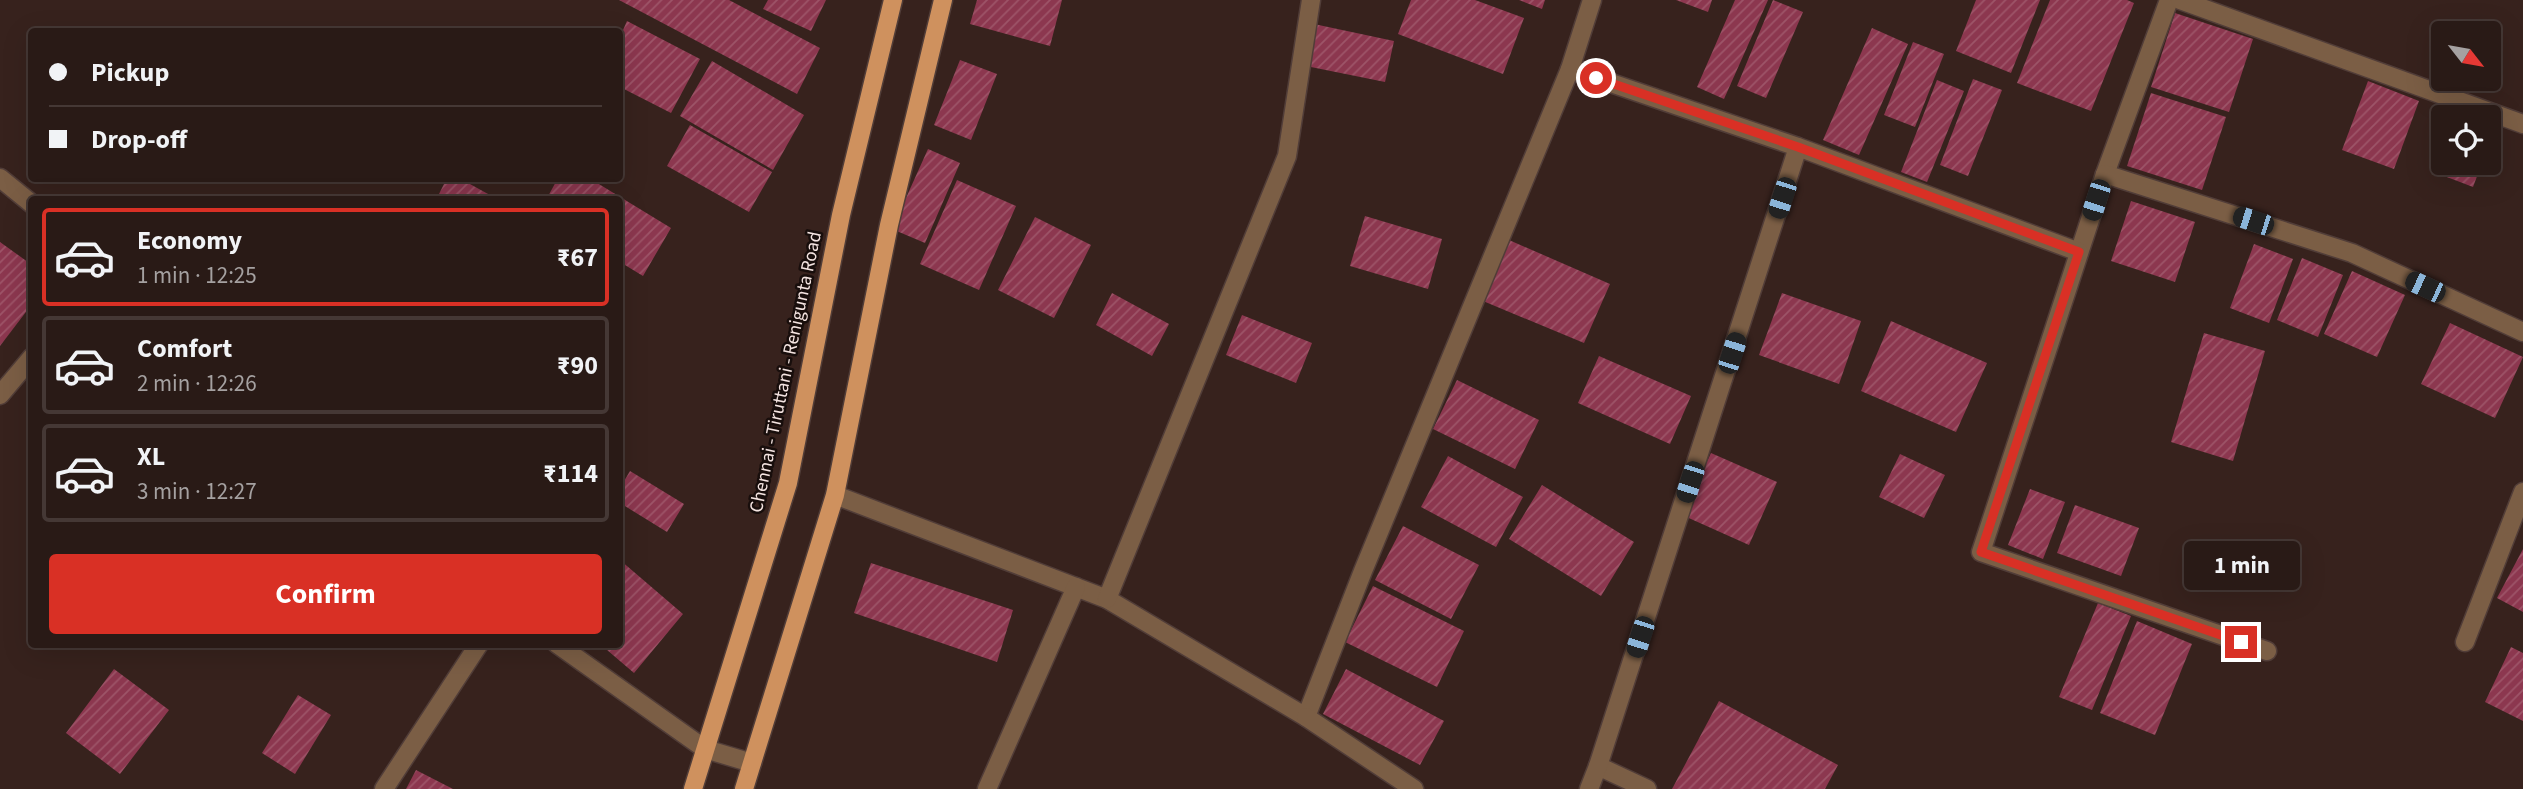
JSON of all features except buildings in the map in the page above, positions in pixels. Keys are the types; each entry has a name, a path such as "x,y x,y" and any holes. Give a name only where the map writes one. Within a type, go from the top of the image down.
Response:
{"main road":[{"name":"Chennai - Tiruttani - Renigunta Road","path":"693,789 788,483 841,215 893,0"},
{"path":"744,789 835,495 888,225 943,0"}],"street":[{"path":"1107,599 1287,156 1311,0"},
{"path":"1306,717 1368,558 1570,69 1592,0"},
{"path":"2169,0 2105,174 1981,552 2267,651"},
{"path":"2180,0 2523,124"},
{"path":"1570,69 1798,147 2079,252"},
{"path":"1589,789 1798,147"},
{"path":"2105,174 2352,253 2523,332"},
{"path":"0,178 28,202"},
{"path":"0,394 28,362"},
{"path":"2465,642 2523,492"},
{"path":"835,495 1107,599 1306,717 1414,789"},
{"path":"987,789 1076,587"},
{"path":"384,789 476,648"},
{"path":"563,648 705,749 752,763"},
{"path":"1598,766 1647,789"}],"route":[{"path":"1596,78 1798,147 2079,252 1981,552 2241,642"}]}
